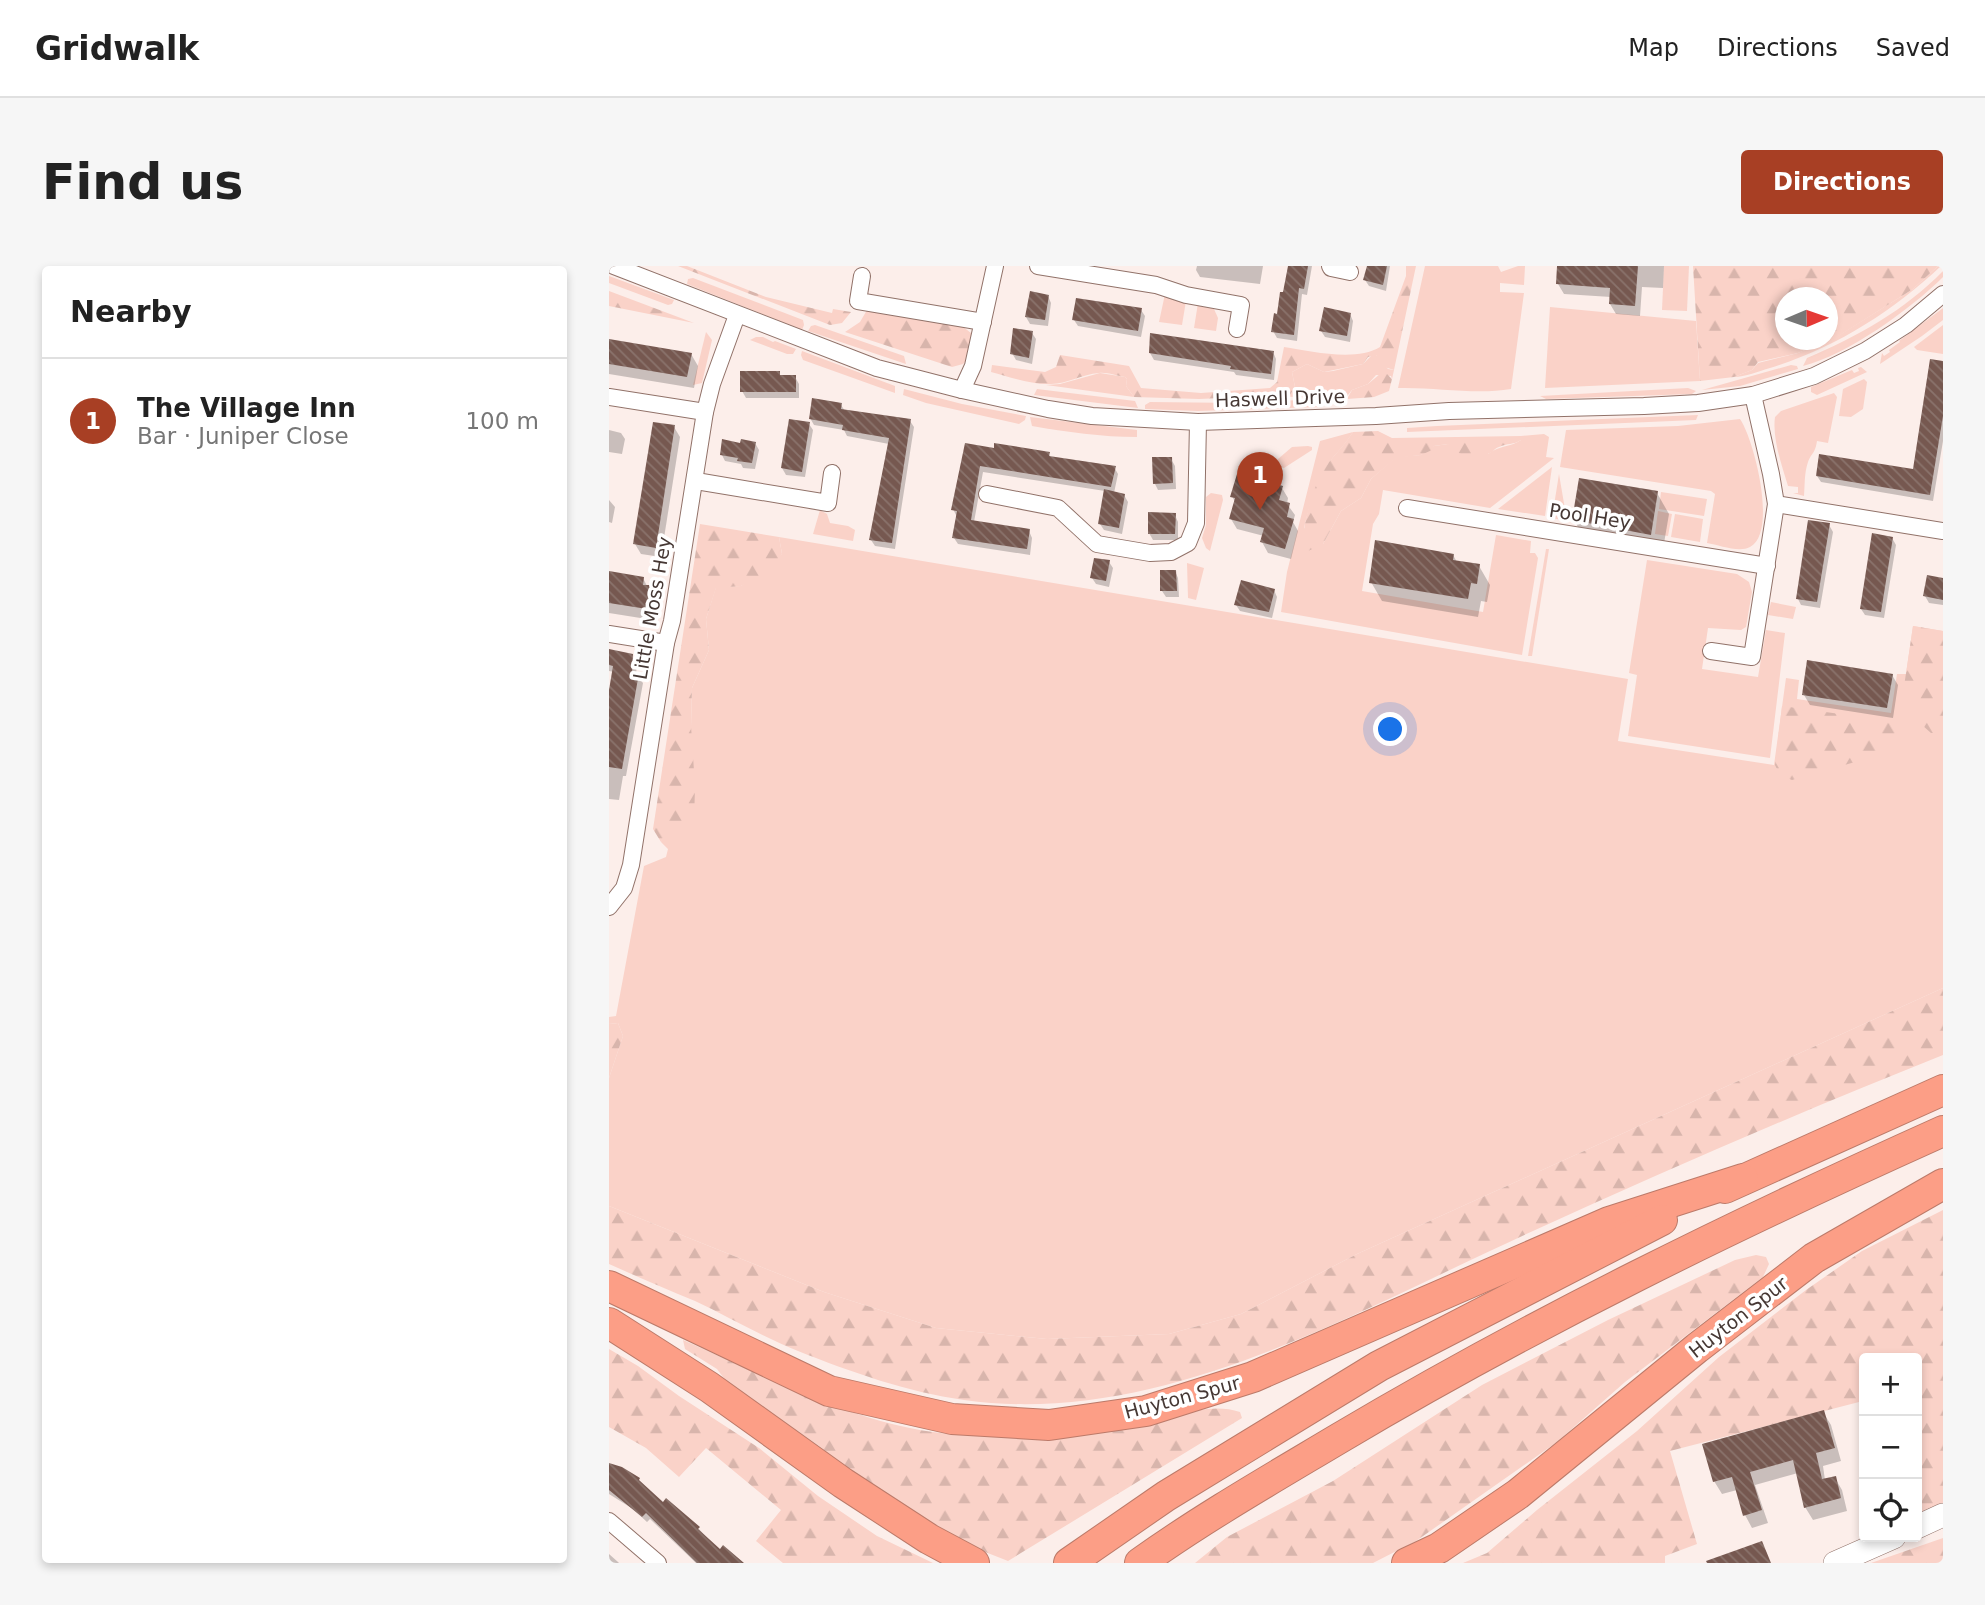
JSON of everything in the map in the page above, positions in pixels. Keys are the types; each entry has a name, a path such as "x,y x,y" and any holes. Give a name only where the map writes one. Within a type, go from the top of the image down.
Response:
{"highway":[{"path":"1069,1563 1165,1496 1379,1366 1743,1179 1943,1090"},
{"path":"1140,1563 1194,1525 1424,1388 1569,1309 1823,1185 1943,1131"},
{"name":"Huyton Spur","path":"609,1286 829,1391 952,1419 1049,1425 1146,1410 1253,1377 1609,1222 1743,1179"},
{"name":"Huyton Spur","path":"1407,1563 1439,1548 1518,1494 1697,1348 1814,1258 1943,1184"},
{"path":"609,1323 709,1387 843,1483 970,1561"}],"main road":[{"path":"1922,1525 1943,1515"},
{"path":"1835,1563 1883,1542"}],"street":[{"name":"Haswell Drive","path":"614,266 877,368 962,390 1091,416 1198,422 1449,411 1644,407 1753,396 1814,376 1865,351 1906,325 1943,294"},
{"path":"962,390 973,366 995,266"},
{"path":"1038,266 1144,283 1186,295 1241,305 1237,329"},
{"path":"1144,283 1146,266"},
{"path":"1330,266 1350,272"},
{"path":"862,276 858,301 983,322"},
{"name":"Little Moss Hey","path":"609,907 624,888 631,865 705,412 712,384 737,315"},
{"path":"1711,651 1752,657 1767,566 1776,504 1772,474 1753,396"},
{"path":"609,397 705,412"},
{"path":"987,494 1058,508 1097,544 1150,553 1171,552 1188,542 1196,523 1198,422"},
{"path":"695,481 828,503 832,473"},
{"path":"1776,504 1943,531"},
{"name":"Pool Hey","path":"1407,508 1767,566"},
{"path":"609,634 666,643"},
{"path":"609,1521 658,1563"}],"green space":[{"path":"678,266 687,266 766,297 832,313 833,309 851,312 842,323 830,325"},
{"path":"1406,266 1416,266 1394,370 1381,366 1376,355 1368,357 1363,364 1324,372 1307,364 1292,372 1295,387 1290,395 1199,399 1134,397 1126,386 1125,377 1105,373 1057,384 1044,384 991,372 992,365 1045,372 1056,367 1060,355 1129,366 1141,388 1201,393 1270,388 1277,382 1284,347 1346,355 1380,347 1406,276"},
{"path":"1425,266 1498,266 1501,272 1525,266 1524,285 1500,283 1500,292 1524,293 1511,389 1483,391 1398,388"},
{"path":"1664,266 1689,266 1687,311 1662,310"},
{"path":"1693,266 1938,266 1913,289 1838,336 1838,287 1775,287 1775,350 1805,350 1758,362 1752,370 1734,377 1700,381"},
{"path":"1941,266 1903,299 1838,340 1838,335 1913,289"},
{"path":"1943,271 1943,277 1930,290 1877,329 1839,352 1803,366 1807,358 1824,350 1838,350 1838,344 1896,310"},
{"path":"609,276 674,300 668,305 609,283"},
{"path":"693,278 803,320 802,330 687,284 688,279"},
{"path":"609,291 694,323 609,306"},
{"path":"1165,294 1186,301 1182,325 1159,322"},
{"path":"1198,303 1214,309 1218,318 1216,331 1194,328"},
{"path":"1550,307 1696,321 1700,381 1545,388"},
{"path":"1943,308 1943,320 1880,364 1882,353 1884,356 1890,352 1899,341"},
{"path":"867,310 962,326 973,338 967,360 952,367 845,332 860,322"},
{"path":"815,325 904,356 906,364 808,331"},
{"path":"1943,325 1943,354 1917,350 1914,347"},
{"path":"706,332 712,340 702,383 693,385"},
{"path":"756,337 796,349 793,354 787,354 750,340"},
{"path":"1817,350 1752,374 1734,377 1752,370 1758,363"},
{"path":"802,351 895,386 895,393 803,360"},
{"path":"1372,355 1376,355 1388,369 1394,370 1392,379 1391,376 1376,375 1368,384 1352,390 1344,400 1281,397 1290,395 1295,387 1292,372 1307,364 1324,372 1333,371 1363,364"},
{"path":"1791,365 1797,366 1798,369 1740,386 1702,390"},
{"path":"1861,367 1867,372 1817,395 1811,392 1811,387 1852,370 1854,373 1859,371 1858,368"},
{"path":"1100,373 1125,377 1126,386 1134,397 1046,385 1060,384"},
{"path":"1380,374 1387,374 1392,379 1389,391 1374,397 1347,399 1352,390 1368,384"},
{"path":"1864,379 1867,382 1863,409 1851,417 1839,416 1843,389"},
{"path":"1688,388 1696,391 1692,394 1546,399 1540,396"},
{"path":"904,389 962,404 1026,416 1019,424 926,403 903,395"},
{"path":"1037,389 1135,401 1138,408 1034,395"},
{"path":"1834,393 1837,397 1828,443 1817,441 1807,466 1804,496 1793,493 1798,493 1798,487 1788,486 1776,443 1775,417 1781,411"},
{"path":"1299,400 1319,407 1198,411 1145,409 1145,405 1150,402 1239,403"},
{"path":"1698,415 1696,420 1407,432 1407,428 1437,426"},
{"path":"1030,417 1137,430 1137,437 1084,434 1032,426"},
{"path":"1740,419 1757,465 1763,506 1758,538 1745,549 1707,543 1715,494 1711,491 1560,467 1566,430 1678,426"},
{"path":"1378,431 1392,438 1521,436 1521,440 1479,456 1461,454 1448,444 1434,446 1432,450 1421,455 1396,458 1371,479 1361,498 1341,511 1323,544 1308,551 1302,545 1305,524 1310,502 1323,471 1353,432"},
{"path":"1353,432 1324,471 1308,511 1304,528 1323,544 1341,511 1361,498 1371,479 1396,457 1421,455 1434,446 1448,444 1488,454 1521,440 1521,436 1544,434 1549,437 1546,457 1554,458 1490,508 1383,490 1379,514 1373,524 1362,591 1483,612 1496,535 1531,541 1530,553 1535,553 1538,558 1522,655 1281,612 1287,572 1320,441"},
{"path":"1292,447 1312,447 1312,450 1284,468 1271,465"},
{"path":"1552,467 1545,516 1498,509"},
{"path":"1559,474 1567,521 1552,518"},
{"path":"1661,492 1707,499 1704,516 1659,509"},
{"path":"1211,493 1222,495 1223,500 1210,551 1202,538 1206,525 1206,497"},
{"path":"820,510 827,514 830,523 855,530 853,541 813,534"},
{"path":"1658,511 1672,514 1668,536 1655,534"},
{"path":"1675,514 1703,519 1700,542 1671,537"},
{"path":"700,524 779,537 782,554 768,573 741,586 716,588 706,619 709,650 692,688 694,824 665,834 661,842 653,829"},
{"path":"779,537 1628,679 1618,741 1774,765 1786,678 1799,680 1797,699 1891,713 1897,674 1906,674 1913,626 1943,631 1943,988 1357,1254 1241,1314 1169,1334 1047,1339 936,1328 824,1292 609,1206 609,1078 623,1036 618,1023 609,1024 609,1017 616,1016 644,866 666,857 668,849 661,842 691,726 692,688 709,650 706,619 716,587 741,586 782,554"},
{"path":"1546,549 1549,549 1532,656 1528,656"},
{"path":"1647,560 1737,574 1749,582 1752,592 1746,627 1741,630 1708,628 1702,669 1758,677 1766,630 1785,633 1770,758 1628,736 1637,675 1629,673"},
{"path":"1187,563 1204,568 1196,600 1188,598"},
{"path":"1771,602 1796,607 1793,619 1768,615"},
{"path":"1913,626 1943,631 1943,733 1931,733 1922,725 1918,704 1913,700 1902,700"},
{"path":"1782,706 1898,722 1897,736 1890,752 1792,780 1780,775 1775,765"},
{"path":"1943,988 1943,1055 1635,1185 1328,1327 1257,1356 1185,1380 1112,1397 1038,1404 964,1400 900,1387 798,1351 695,1301 609,1264 609,1206 824,1292 936,1328 1047,1339 1169,1334 1241,1314 1357,1254"},
{"path":"618,1023 623,1036 609,1078 609,1024"},
{"path":"1943,1210 1943,1504 1922,1514 1922,1353 1859,1353 1859,1402 1670,1451 1697,1544 1665,1556 1665,1563 1463,1563 1487,1553 1637,1431 1719,1357 1862,1251"},
{"path":"1756,1255 1766,1257 1769,1264 1763,1277 1625,1382 1557,1442 1416,1541 1373,1563 1195,1563 1227,1537 1333,1481 1482,1385 1608,1320 1735,1260"},
{"path":"683,1340 792,1389 869,1418 947,1434 997,1435 1120,1426 1215,1409 1240,1412 1242,1418 1008,1561 970,1546 932,1525 841,1467 822,1448 726,1381 717,1369 685,1349"},
{"path":"609,1349 759,1448 818,1496 877,1536 933,1563 783,1563 756,1541 781,1510 706,1448 679,1477 646,1448 609,1427"},
{"path":"1943,1538 1943,1563 1871,1563"}],"building":[{"path":"1288,266 1308,266 1304,289 1299,288 1294,335 1271,332"},
{"path":"1367,266 1387,266 1383,285 1363,280"},
{"path":"1557,266 1638,266 1635,306 1609,304 1610,288 1556,284"},
{"path":"1030,291 1049,295 1045,320 1025,317"},
{"path":"1076,298 1142,308 1138,331 1072,320"},
{"path":"1324,307 1351,313 1347,336 1319,331"},
{"path":"1013,328 1033,331 1029,358 1010,354"},
{"path":"1150,333 1274,351 1271,374 1149,353"},
{"path":"609,339 692,353 687,377 609,364"},
{"path":"1930,359 1943,361 1943,416 1930,495 1816,476 1819,454 1913,469"},
{"path":"740,371 780,371 780,375 796,375 796,392 740,392"},
{"path":"812,398 842,403 841,409 911,419 892,543 869,540 889,438 842,430 843,425 809,419"},
{"path":"789,419 810,422 802,472 781,468"},
{"path":"653,422 675,425 656,548 633,544"},
{"path":"722,439 740,443 741,439 756,442 752,463 720,455"},
{"path":"965,443 994,448 994,443 1050,452 1049,456 1116,466 1111,487 980,466 971,520 1030,529 1027,549 952,538 957,511 951,510"},
{"path":"1152,457 1172,457 1173,483 1153,484"},
{"path":"1237,474 1283,486 1279,500 1290,503 1287,517 1294,519 1285,549 1260,542 1264,528 1229,519 1235,498 1230,497"},
{"path":"1579,478 1658,491 1651,535 1572,520"},
{"path":"1104,489 1125,494 1119,528 1098,524"},
{"path":"1148,512 1176,513 1175,534 1148,534"},
{"path":"1808,520 1830,523 1817,602 1796,599"},
{"path":"1872,533 1893,537 1881,612 1860,609"},
{"path":"1375,540 1454,554 1453,560 1480,564 1477,584 1471,583 1468,599 1369,583"},
{"path":"1094,558 1110,560 1106,581 1090,578"},
{"path":"1160,570 1176,570 1177,591 1160,591"},
{"path":"609,571 644,577 643,585 652,585 647,609 609,603"},
{"path":"1927,575 1943,578 1943,600 1923,596"},
{"path":"1241,580 1275,589 1269,612 1234,605"},
{"path":"609,649 633,654 632,672 639,673 622,769 609,767 609,690 613,666 609,665"},
{"path":"1807,660 1893,674 1887,708 1802,695"},
{"path":"1824,1410 1835,1448 1816,1453 1822,1479 1836,1476 1841,1498 1804,1508 1793,1460 1750,1472 1762,1510 1743,1516 1732,1477 1713,1482 1702,1444"},
{"path":"609,1463 640,1478 639,1480 663,1502 666,1498 700,1527 698,1529 720,1549 723,1545 744,1563 697,1563 646,1513 642,1517 609,1490"},
{"path":"1762,1541 1771,1563 1706,1561"}],"place":[{"name":"The Village Inn","path":"1260,510"}]}
